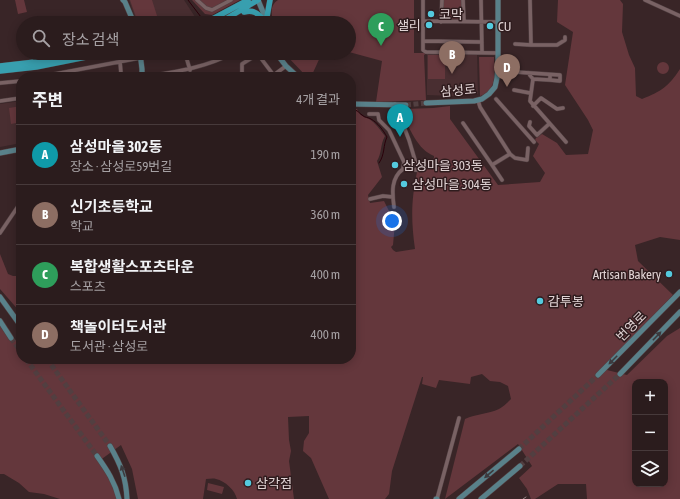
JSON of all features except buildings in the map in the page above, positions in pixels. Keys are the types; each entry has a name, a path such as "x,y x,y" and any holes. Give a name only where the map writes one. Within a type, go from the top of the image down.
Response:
{"main road":[{"path":"218,16 248,0"},
{"path":"232,16 258,0"},
{"path":"267,16 270,0"},
{"path":"236,14 252,10 260,16"},
{"path":"0,70 44,60"},
{"path":"0,70 36,67 71,60"}],"street":[{"path":"123,0 131,16"},
{"path":"197,0 206,8 212,10 232,0"},
{"path":"258,0 264,16"},
{"path":"423,0 423,49 425,51 498,52"},
{"path":"442,0 442,22"},
{"path":"464,0 464,22"},
{"path":"482,0 482,52"},
{"name":"삼성로","path":"426,104 478,100 489,94 495,87 498,71 498,0"},
{"path":"530,0 531,45"},
{"path":"645,0 680,16"},
{"path":"423,21 498,22"},
{"path":"514,44 557,45 565,40 565,37"},
{"path":"423,41 482,42"},
{"path":"72,72 126,60"},
{"path":"141,60 142,72"},
{"path":"187,60 190,70"},
{"path":"177,72 190,70 218,60"},
{"path":"242,72 242,64 248,60"},
{"path":"263,60 270,72"},
{"path":"281,60 293,72"},
{"path":"120,62 121,72"},
{"path":"278,72 286,66"},
{"path":"498,71 560,75 560,81 533,79 528,73"},
{"path":"550,75 550,80"},
{"path":"533,79 530,101 566,142"},
{"path":"0,83 16,81"},
{"path":"514,90 530,93"},
{"path":"533,106 541,98 557,109 563,108"},
{"path":"0,101 16,99"},
{"path":"496,99 534,142"},
{"path":"478,100 480,107 510,154 515,158 527,160 528,148"},
{"path":"356,104 406,105"},
{"path":"395,104 409,140 417,169"},
{"path":"369,114 378,114 379,120 389,130 404,162 403,169"},
{"path":"530,122 529,126 537,135 549,124"},
{"path":"463,123 502,180"},
{"path":"493,137 497,134"},
{"path":"0,153 16,150"},
{"path":"492,165 510,154"},
{"path":"394,207 393,197 396,174 403,169 417,169 427,166"},
{"path":"370,199 383,196 393,197"},
{"path":"0,233 16,209"},
{"name":"번영로","path":"598,375 680,292"},
{"path":"0,297 16,319"},
{"name":"번영로","path":"620,374 680,312"},
{"path":"0,321 11,338"},
{"path":"436,499 459,418"},
{"path":"110,446 120,463 125,478 127,499"},
{"path":"459,499 519,449"},
{"path":"97,456 109,473 117,489 119,499"},
{"path":"481,499 520,466"}],"shaded area":[{"path":"15,0 24,0 27,12 18,14"},
{"path":"129,0 184,0 194,16 135,16"},
{"path":"130,0 152,0 157,16 136,16"},
{"path":"192,0 240,0 212,15 205,14"},
{"path":"278,0 414,0 414,53 427,53 424,55 426,100 376,102 382,61 356,54 356,16 272,16 272,8"},
{"path":"444,0 461,0 460,20 444,19"},
{"path":"558,0 620,0 623,4 622,32 629,55 635,68 636,96 642,99 660,91 672,80 680,69 680,240 660,237 635,245 638,261 673,295 603,369 627,375 667,336 680,328 680,499 587,499 586,484 558,484 535,499 531,499 527,489 519,478 532,466 518,444 445,499 465,419 499,409 511,399 508,386 500,382 490,381 482,374 471,377 470,384 439,380 436,388 422,384 422,377 392,471 389,494 385,499 329,499 311,458 303,451 304,441 309,433 309,416 288,417 291,451 289,461 294,499 237,499 232,489 226,484 215,479 206,479 203,499 138,499 132,469 121,445 99,461 105,468 118,499 60,499 44,494 29,492 19,483 4,474 0,474 0,325 12,343 16,340 16,364 356,364 356,109 362,116 371,120 385,136 377,161 382,177 368,195 370,203 384,201 395,223 393,245 391,247 396,252 415,249 412,210 417,172 427,167 434,158 434,156 423,149 415,138 402,114 405,109 450,106 450,119 498,185 540,182 545,173 533,156 539,144 535,140 542,134 557,143 566,155 588,154 593,130 565,85 573,32 557,22"},
{"path":"427,53 477,54 478,94 453,96 427,95"},
{"path":"428,55 445,55 445,79 428,79"},
{"path":"479,57 494,57 494,80 490,89 480,96"},
{"path":"291,60 319,60 313,72 302,72"},
{"path":"663,62 667,64 669,68 667,72 663,74 659,72 657,68 659,64"},
{"path":"16,102 16,144 0,147 0,104"},
{"path":"16,107 16,123 11,124 9,108"},
{"path":"0,254 8,274 16,276 16,307 0,289"},
{"path":"208,483 224,487 222,494 207,490"}],"waterway":[{"path":"188,0 200,16"},
{"path":"356,110 363,116 374,121 387,137 379,163"}],"tunnel":[{"path":"406,105 426,103"},
{"path":"11,338 16,345"},
{"path":"30,364 97,456"},
{"path":"51,364 110,446"},
{"path":"520,466 620,374"},
{"path":"519,449 598,375"}],"place":[{"name":"코막","path":"431,14"},
{"name":"샐리","path":"429,25"},
{"name":"CU","path":"490,26"},
{"name":"복합생활스포츠타운","path":"381,46"},
{"name":"신기초등학교","path":"452,74"},
{"name":"책놀이터도서관","path":"507,87"},
{"name":"삼성마을 302동","path":"400,137"},
{"name":"삼성마을 303동","path":"395,165"},
{"name":"삼성마을 304동","path":"404,184"},
{"name":"Artisan Bakery","path":"669,274"},
{"name":"감투봉","path":"540,301"},
{"name":"삼각점","path":"248,483"}]}
